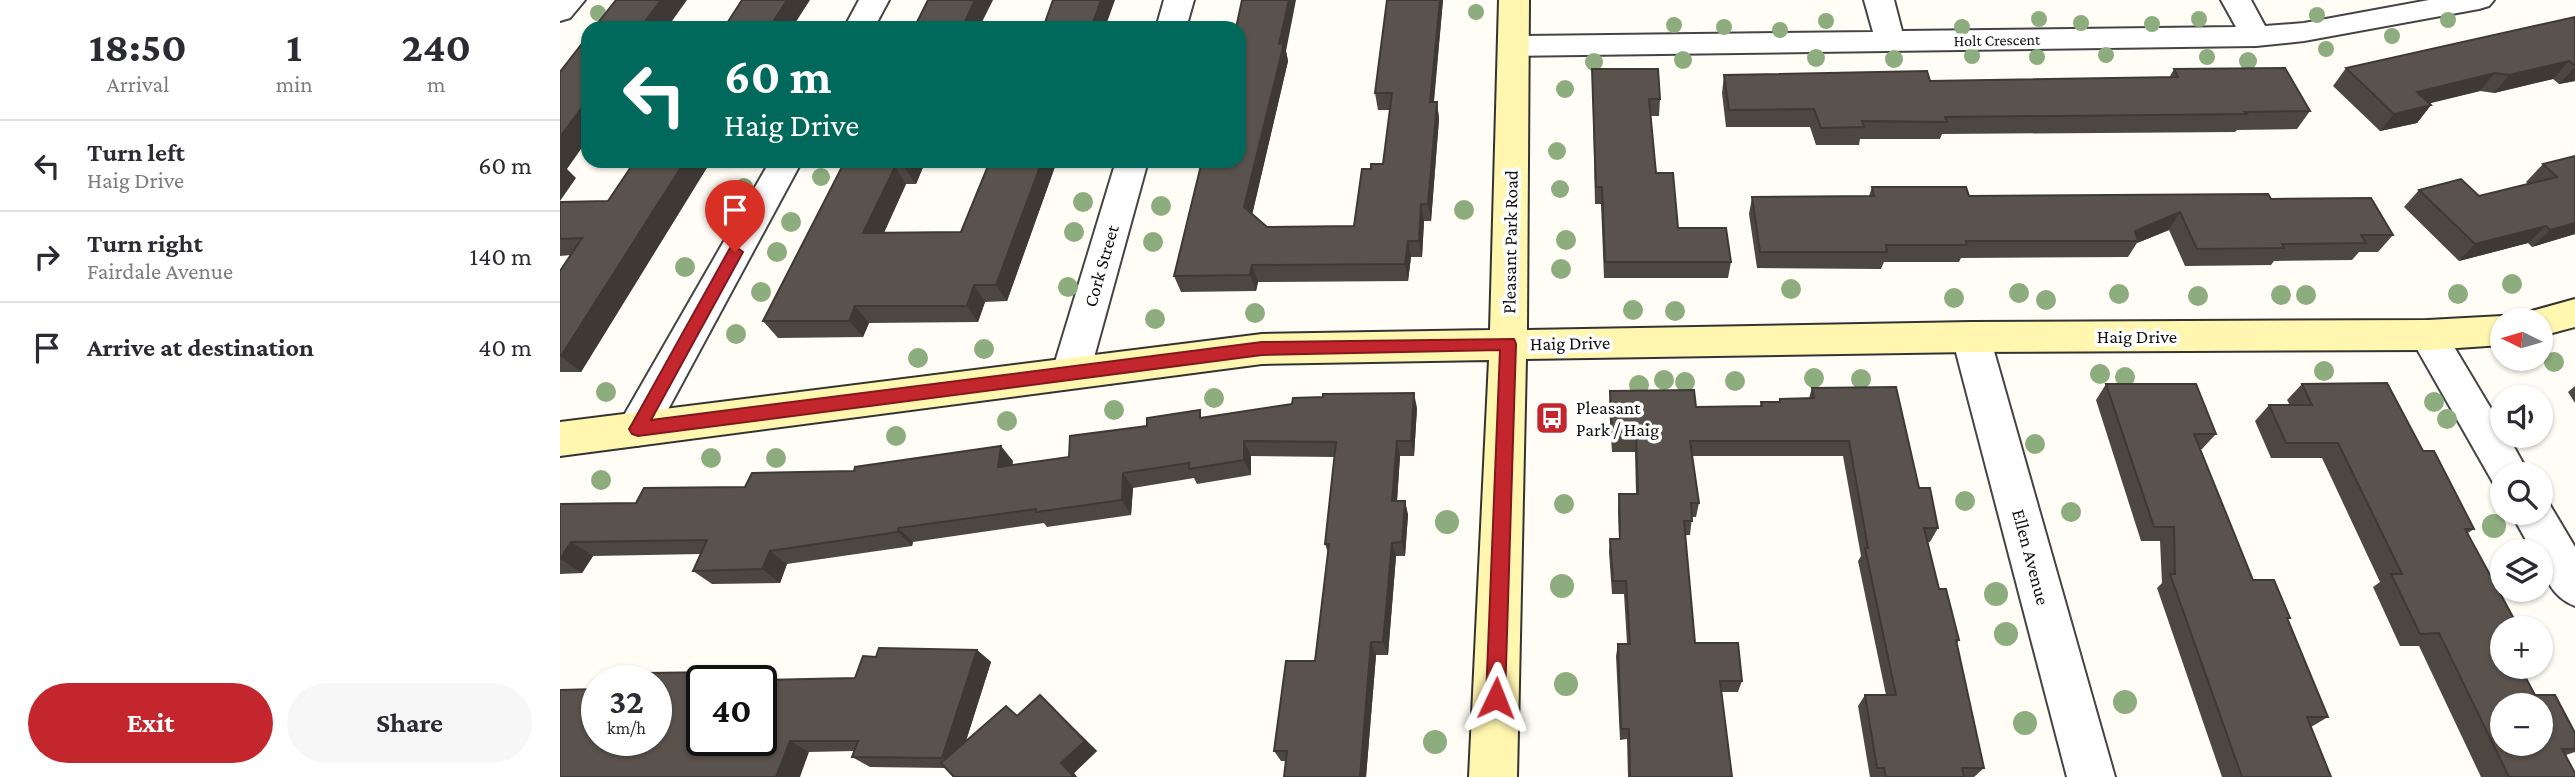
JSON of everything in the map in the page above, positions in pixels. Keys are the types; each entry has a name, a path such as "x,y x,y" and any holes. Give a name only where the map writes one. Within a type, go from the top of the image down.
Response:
{"street":[{"path":"560,12 570,0"},
{"path":"863,21 874,0"},
{"path":"1173,21 1179,0"},
{"name":"Pleasant Park Road","path":"1493,777 1508,344 1514,0"},
{"path":"1879,0 1890,41"},
{"path":"2236,0 2256,36"},
{"name":"Holt Crescent","path":"1513,46 2256,36 2304,32 2479,0"},
{"path":"638,429 782,168"},
{"name":"Cork Street","path":"1071,372 1130,168"},
{"path":"2553,319 2575,313"},
{"name":"Haig Drive","path":"560,439 1262,349 1971,337 2428,335 2490,332"},
{"path":"2428,335 2503,462"},
{"name":"Ellen Avenue","path":"1971,337 2091,777"},
{"path":"2539,525 2575,586"}],"building":[{"path":"616,0 661,0 645,21 600,21"},
{"path":"742,0 787,0 774,21 728,21"},
{"path":"928,0 975,0 965,21 918,21"},
{"path":"1053,0 1101,0 1094,21 1046,21"},
{"path":"1242,0 1289,0 1279,44 1284,43 1244,207 1267,227 1354,226 1362,169 1371,169 1371,164 1383,164 1392,93 1375,93 1387,0 1440,0 1430,102 1437,102 1428,204 1421,204 1419,241 1408,241 1405,264 1252,265 1250,275 1174,276 1200,168 1246,168 1246,21 1238,21"},
{"path":"2575,17 2575,66 2569,61 2509,75 2495,73 2417,92 2431,105 2394,114 2346,68"},
{"path":"581,45 581,108 560,137 560,72"},
{"path":"2285,68 2310,111 1945,117 1947,122 1862,121 1864,127 1821,128 1814,109 1729,110 1724,75 1927,71 1930,81 2178,77 2174,69"},
{"path":"1592,69 1658,69 1660,99 1649,99 1656,173 1673,173 1678,228 1726,228 1731,262 1605,262 1602,187 1596,187"},
{"path":"2575,156 2575,223 2550,230 2546,226 2475,244 2419,190 2461,179 2479,196 2557,177 2543,164"},
{"path":"630,168 681,168 560,356 560,271 582,238 560,239 560,202 608,201"},
{"path":"841,168 895,168 863,233 961,232 987,168 1039,168 996,285 974,285 967,306 855,306 849,321 763,321"},
{"path":"1872,187 1966,187 1969,196 2268,194 2271,199 2371,198 2393,235 2361,235 2366,243 2197,249 2180,212 2135,231 2138,241 1966,241 1967,245 1886,245 1887,252 1760,252 1752,197 1874,196"},
{"path":"2387,383 2423,451 2434,451 2474,529 2465,529 2490,575 2490,602 2505,602 2512,616 2490,616 2490,679 2526,679 2534,693 2490,693 2490,738 2439,633 2420,634 2391,574 2402,574 2338,443 2286,443 2269,405 2312,405 2302,384"},
{"path":"2106,384 2196,384 2216,434 2194,434 2253,580 2274,580 2290,618 2287,618 2328,717 2307,717 2331,777 2242,777 2170,574 2175,574 2174,527 2154,527"},
{"path":"1896,387 1919,488 1930,488 1938,528 1924,528 1939,589 1946,589 1959,640 1956,640 1984,768 1962,768 1964,777 1886,777 1884,768 1877,768 1865,695 1896,695 1865,548 1868,548 1849,441 1690,441 1699,503 1691,503 1692,521 1684,521 1695,643 1738,643 1742,681 1720,681 1732,777 1630,777 1629,729 1621,729 1618,644 1630,644 1626,581 1613,581 1610,539 1620,539 1619,494 1638,494 1636,437 1612,437 1610,391 1694,390 1696,407 1762,406 1761,402 1780,402 1780,399 1814,398 1812,388"},
{"path":"1414,393 1411,441 1397,441 1392,501 1405,501 1402,542 1392,543 1383,642 1371,642 1360,777 1284,777 1287,751 1274,751 1286,661 1315,661 1329,544 1325,544 1336,442 1244,441 1244,460 1189,469 1189,463 1123,473 1122,500 898,528 898,532 770,551 762,569 693,571 707,540 571,542 560,559 560,504 636,503 644,488 745,487 752,473 854,471 855,467 1001,446 998,467 1069,457 1070,436 1147,426 1147,418 1200,410 1200,418 1292,404 1293,398 1323,397 1323,394"},
{"path":"879,648 977,650 942,758 852,757 858,741 790,741 776,777 560,777 560,690 581,689 581,756 672,756 672,673 686,672 686,756 777,756 777,680 855,678 863,656 876,657"},
{"path":"1040,695 1085,741 1061,763 1074,777 954,777 941,763 1006,706 1017,716"},
{"path":"2555,695 2575,733 2575,749 2562,749 2575,777 2509,777 2499,756 2553,756"}],"place":[{"name":"Pleasant Park / Haig","path":"1552,418"}],"route":[{"path":"735,252 638,429 1262,349 1508,344 1496,698"}]}
